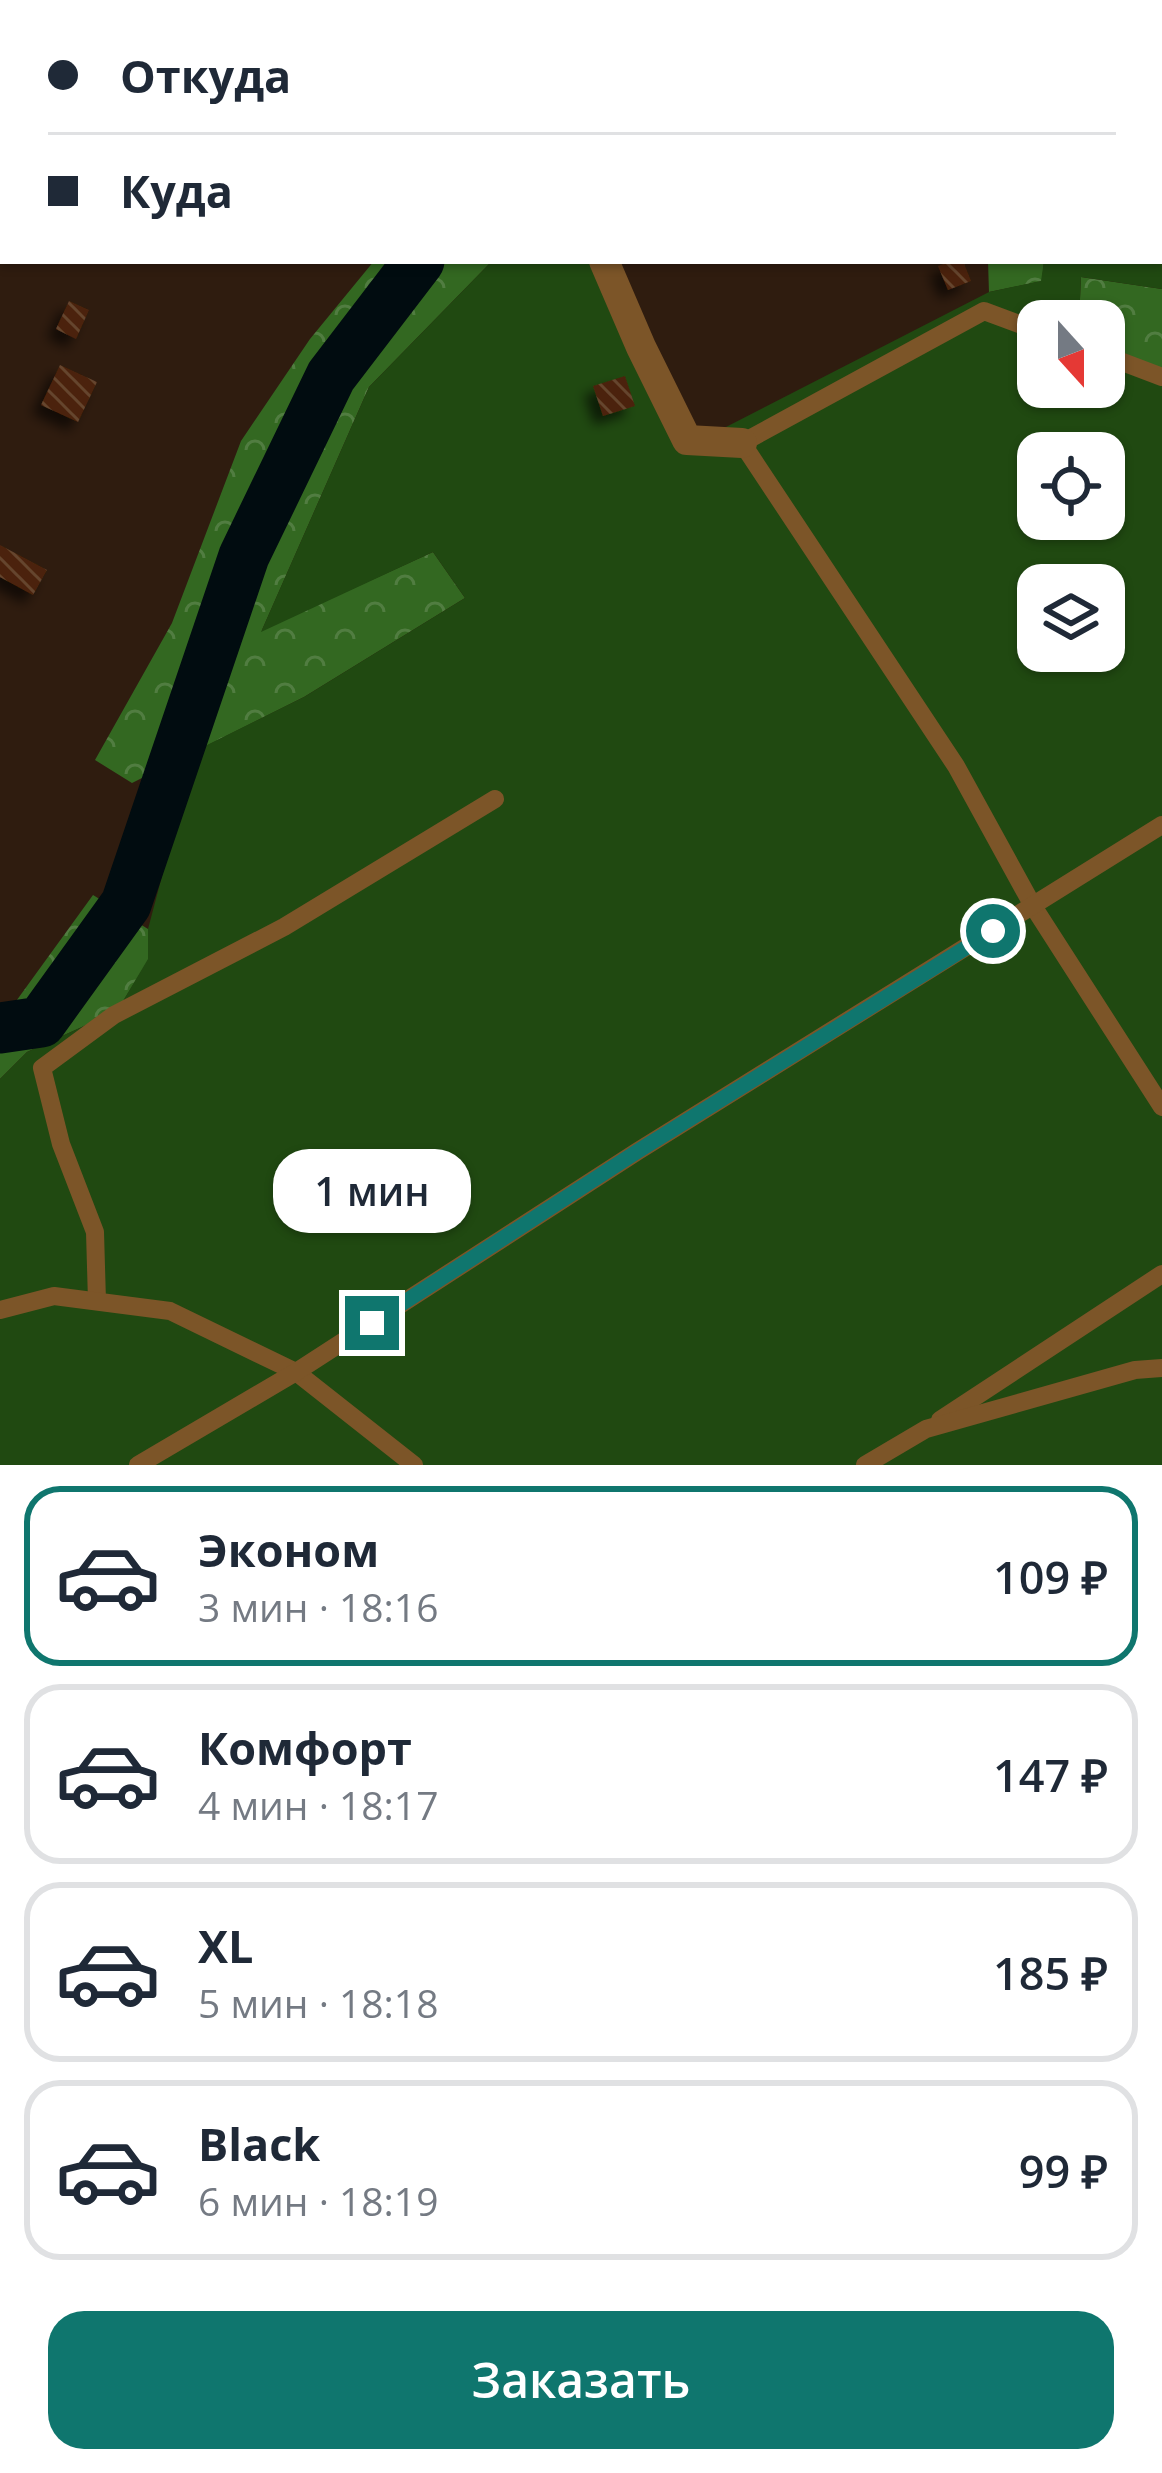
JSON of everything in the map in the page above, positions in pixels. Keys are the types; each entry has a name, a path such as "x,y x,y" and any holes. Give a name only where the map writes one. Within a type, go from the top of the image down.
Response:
{"street":[{"path":"605,264 687,440 742,443"}],"lane":[{"path":"1017,323 984,311 742,443 956,766 1033,906 1162,1107"},
{"path":"1125,363 1162,376"},
{"path":"97,1301 95,1232 61,1144 42,1068 114,1016 284,927 495,799"},
{"path":"138,1465 296,1372 638,1151 1162,825"},
{"path":"866,1465 1162,1274"},
{"path":"0,1310 54,1296 170,1311 296,1372 414,1465"},
{"path":"926,1429 1135,1370 1162,1368"}],"green space":[{"path":"372,264 489,264 369,387 262,630 433,552 465,598 304,697 132,783 95,760 172,623 241,441 310,339"},
{"path":"489,264 616,264 687,447 989,292 1041,281 1044,264 1162,264 1162,289 1081,277 1080,300 1017,300 1017,408 1125,408 1125,360 1162,374 1162,1465 0,1465 0,1079 27,1052 117,1011 148,959 148,929 195,751 304,697 465,598 433,552 261,632 369,387"},
{"path":"988,264 1044,264 1042,281 989,292"},
{"path":"1081,277 1162,289 1162,374 1125,360 1125,300 1080,300"},
{"path":"93,895 148,929 149,959 117,1011 27,1052 0,1079 0,1006 14,1004"}],"building":[{"path":"964,264 971,281 948,290 938,266"},
{"path":"69,301 89,310 76,339 56,329"},
{"path":"60,365 97,382 78,422 41,405"},
{"path":"625,376 635,406 603,416 593,386"},
{"path":"0,545 47,570 33,595 0,577"}],"waterway":[{"path":"0,1028 41,1022 126,904 244,556 331,376 417,264"}],"route":[{"path":"372,1323 993,931"}]}
